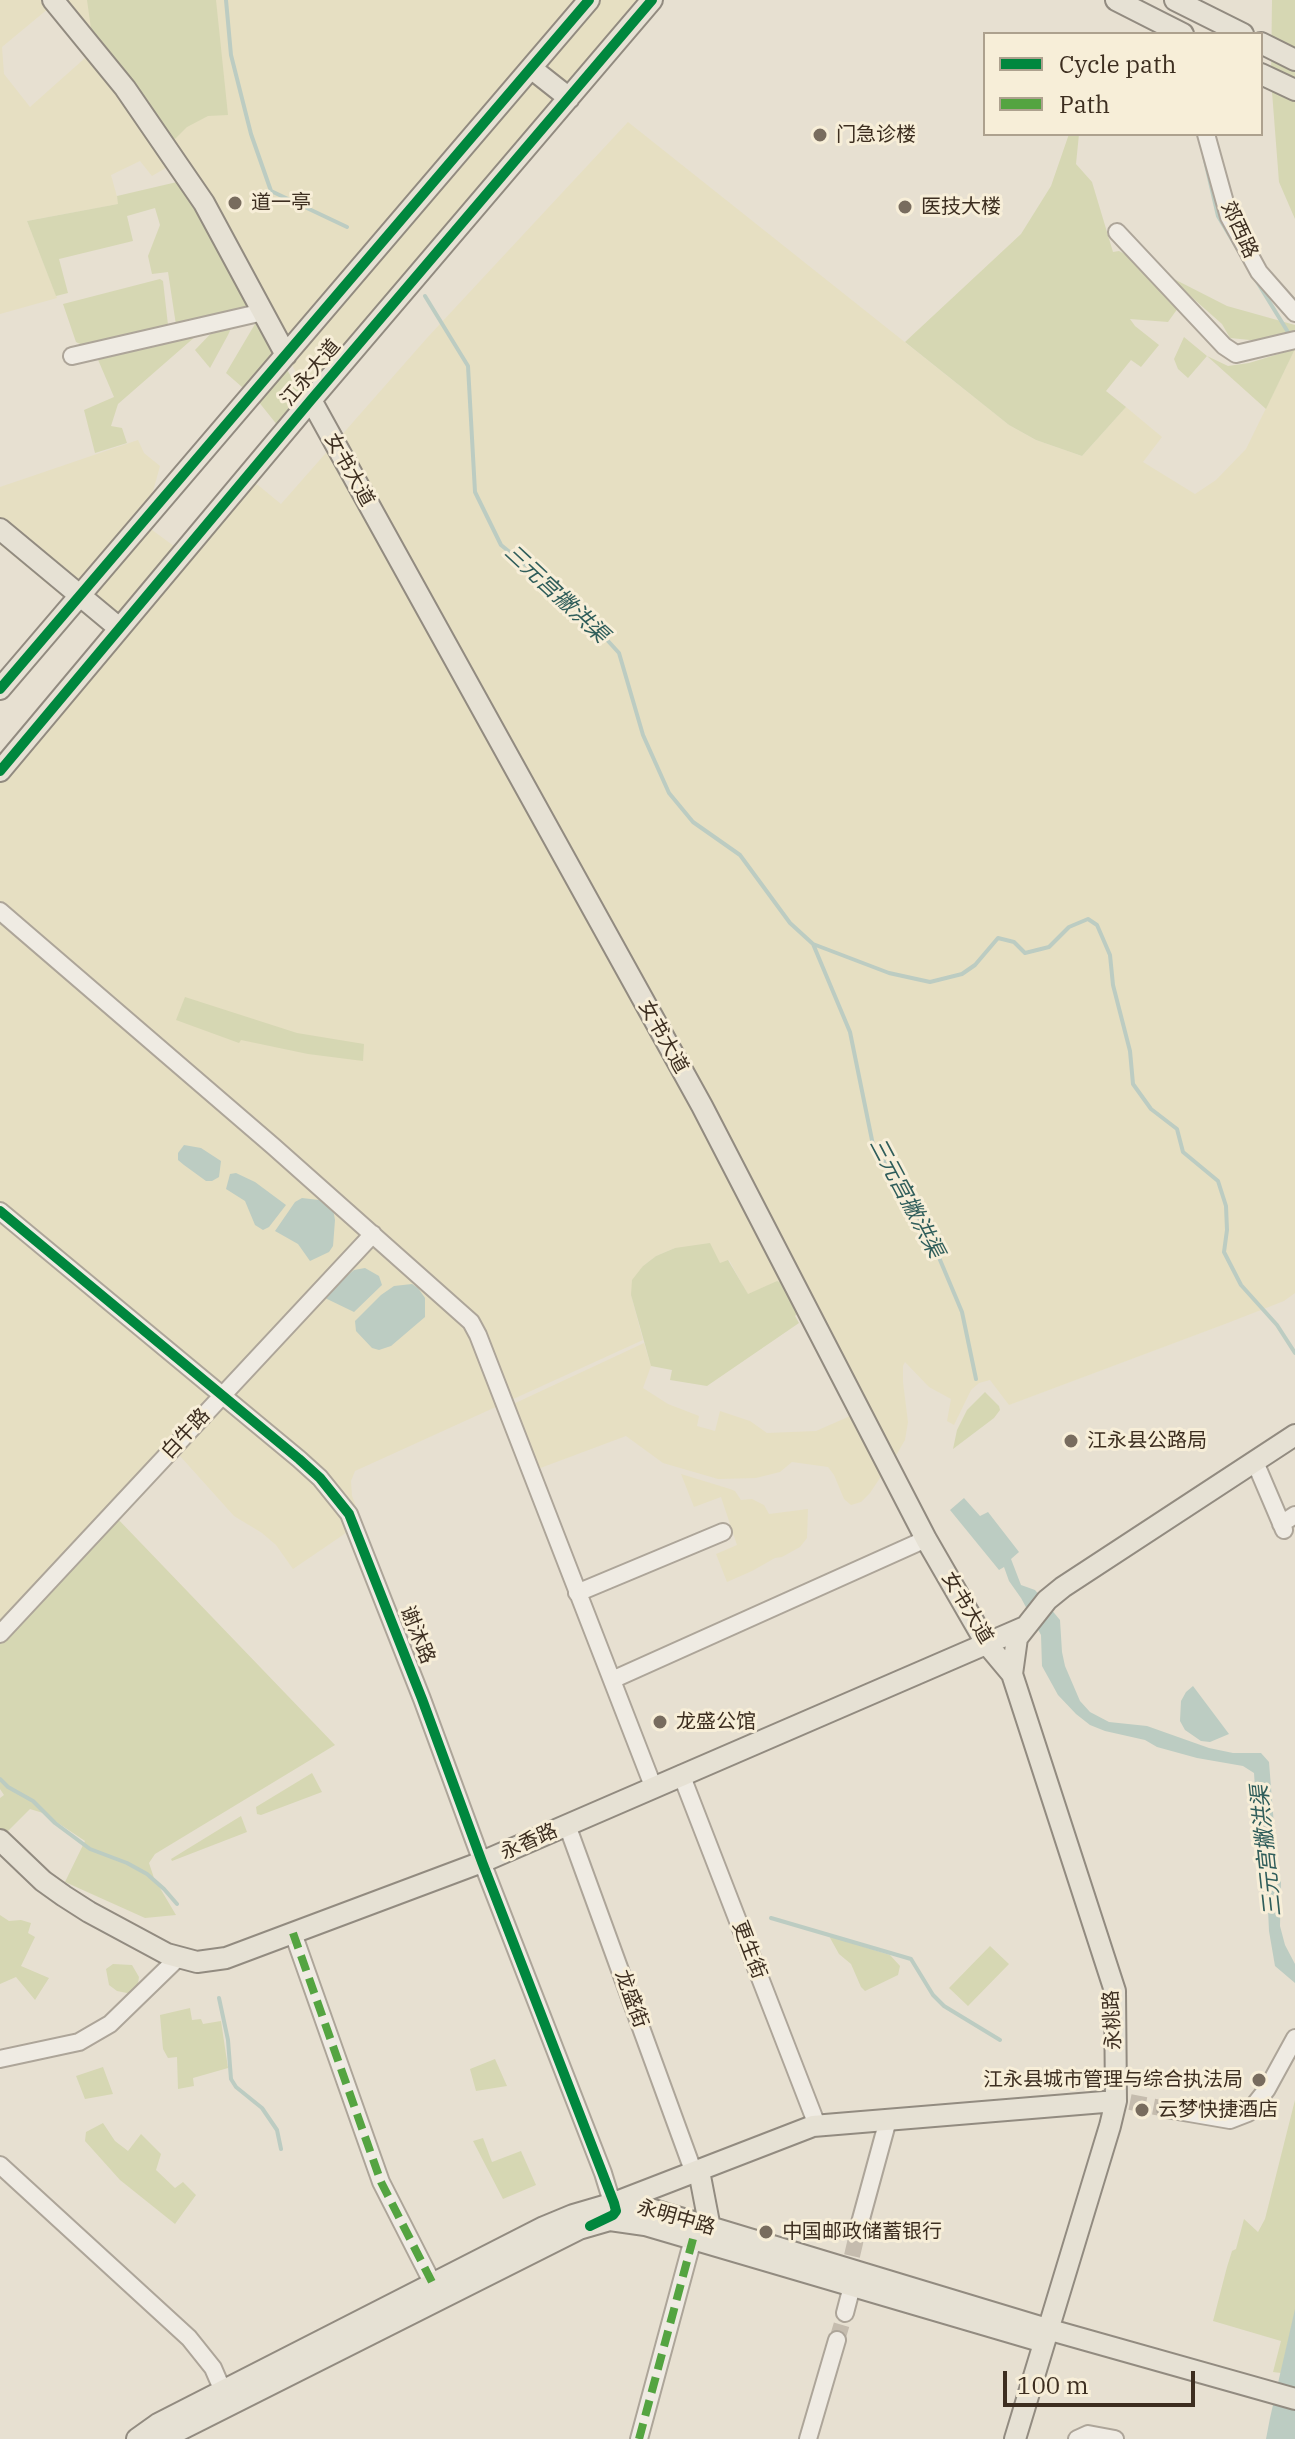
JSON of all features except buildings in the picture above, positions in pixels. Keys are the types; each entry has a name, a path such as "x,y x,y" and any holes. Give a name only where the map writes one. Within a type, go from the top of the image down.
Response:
{"main road":[{"path":"53,0 125,88 204,203 286,355"},
{"name":"江永大道","path":"0,689 589,0"},
{"name":"江永大道","path":"0,771 652,0"},
{"path":"1116,0 1179,32"},
{"path":"1178,1 1239,32"},
{"path":"1263,44 1295,60"},
{"path":"531,68 569,98"},
{"path":"1263,75 1295,90"},
{"name":"女书大道","path":"311,400 702,1106 926,1539 986,1643 1013,1664"},
{"path":"0,529 76,600"},
{"path":"0,545 115,632"},
{"path":"1013,1664 1017,1638 1047,1600 1063,1587 1295,1435"},
{"name":"永香路","path":"0,1840 43,1881 89,1912 167,1954 197,1962 226,1958 482,1862 1025,1627"},
{"name":"永桃路","path":"1013,1664 1115,1991 1123,2101 1108,2135 1015,2439"},
{"path":"614,2203 817,2125 1123,2101"},
{"path":"697,2172 702,2233"},
{"path":"581,2223 650,2218 650,2203 656,2188"},
{"name":"永明中路","path":"162,2439 581,2223 614,2203 637,2205 650,2218 851,2270 1045,2335 1247,2391"},
{"name":"永明中路","path":"137,2439 158,2424 544,2227 581,2223"},
{"path":"1247,2391 1295,2399"},
{"path":"1247,2391 1295,2410"}],"street":[{"name":"郊西路","path":"1207,136 1229,217 1259,272 1295,313"},
{"path":"1117,232 1224,346 1236,354 1292,341"},
{"path":"72,356 263,312"},
{"path":"0,911 471,1322 653,1786"},
{"name":"谢沐路","path":"0,1211 320,1478 349,1514 614,2203"},
{"name":"白牛路","path":"0,1634 373,1234"},
{"path":"1255,1462 1287,1523"},
{"path":"577,1593 723,1532"},
{"path":"612,1680 926,1539"},
{"name":"更生街","path":"681,1774 817,2125"},
{"name":"龙盛街","path":"567,1825 697,2172"},
{"path":"293,1933 381,2182 433,2284"},
{"path":"0,2059 79,2042 110,2024 179,1957"},
{"path":"1166,2109 1230,2120 1248,2113 1267,2089 1295,2038"},
{"path":"858,2230 888,2120"},
{"path":"0,2165 189,2338 213,2368 223,2391"},
{"path":"581,2223 600,2189 603,2173 622,2188 636,2191 656,2188"},
{"path":"639,2439 702,2233"},
{"path":"845,2313 851,2270"},
{"path":"808,2439 837,2340"},
{"path":"1077,2439 1088,2434 1115,2439"}],"shaded area":[{"path":"0,0 653,0 311,400 204,203 176,162 152,176 140,161 111,175 119,204 27,221 57,298 0,314","holes":["55,3 94,50 30,107 4,74 2,47"]},
{"path":"628,122 1009,425 1036,440 1082,456 1126,407 1162,437 1143,462 1195,494 1216,480 1246,449 1295,349 1295,1293 1284,1301 1009,1405 990,1380 979,1383 971,1390 954,1425 947,1421 951,1399 929,1387 905,1362 903,1382 908,1422 905,1440 891,1464 793,1277 748,1295 729,1260 721,1264 675,1248 643,1266 631,1295 643,1340 355,1471 351,1481 352,1496 362,1522 293,1569 276,1545 234,1516 180,1456 0,1625 0,769 111,637 0,545 0,487 138,440 144,453 160,466 144,524 182,552 247,476 281,504 427,338"},
{"path":"644,1343 651,1366 643,1388 668,1404 699,1416 697,1426 715,1431 720,1411 750,1421 767,1433 816,1431 848,1417 852,1411 882,1475 861,1502 851,1505 844,1499 828,1467 792,1462 780,1472 756,1478 718,1479 663,1463 626,1436 535,1470 509,1406"},
{"path":"681,1474 735,1491 741,1500 752,1499 764,1505 769,1514 808,1509 807,1538 800,1547 782,1557 727,1582 716,1554 737,1545 721,1497 694,1507"}],"green space":[{"path":"87,0 216,0 228,115 208,116 187,127 166,148 94,50"},
{"path":"1272,0 1295,0 1295,219 1279,182 1271,79"},
{"path":"1068,136 1079,136 1076,164 1092,182 1113,252 1119,251 1227,306 1295,325 1295,331 1270,342 1230,338 1222,324 1188,294 1168,322 1130,319 1159,345 1141,367 1131,360 1106,391 1126,407 1082,456 1036,440 1009,425 905,342 1021,234 1051,186"},
{"path":"177,182 191,199 253,306 176,325 168,272 152,274 148,256 160,225 155,208 127,216 133,241 59,259 68,293 56,296 27,221 118,204 117,196"},
{"path":"160,279 163,281 168,325 90,349 76,342 63,304"},
{"path":"253,319 266,332 303,398 278,426 258,401 226,373 255,324"},
{"path":"234,322 210,368 195,350 218,326"},
{"path":"204,329 118,404 111,426 122,428 127,443 95,453 84,410 114,397 96,355"},
{"path":"1184,337 1207,356 1188,378 1178,369 1174,359"},
{"path":"1295,349 1266,409 1207,356 1228,366"},
{"path":"185,997 297,1033 364,1044 363,1061 308,1054 241,1040 239,1043 176,1020"},
{"path":"710,1243 720,1263 728,1260 748,1294 780,1282 798,1313 795,1316 799,1323 707,1386 670,1380 672,1370 651,1366 631,1295 632,1280 656,1256 675,1248"},
{"path":"985,1392 1000,1410 953,1449 957,1430 967,1410"},
{"path":"115,1516 335,1745 155,1854 149,1863 154,1878 176,1915 145,1918 65,1882 85,1841 43,1813 30,1809 0,1839 0,1798 4,1795 0,1789 0,1625"},
{"path":"312,1773 322,1792 257,1814 256,1807"},
{"path":"241,1816 247,1832 172,1861 171,1859"},
{"path":"0,1915 9,1921 31,1923 28,1933 35,1937 21,1966 49,1978 35,2000 16,1977 0,1984"},
{"path":"829,1936 890,1955 900,1966 898,1975 865,1991 851,1964 839,1954"},
{"path":"990,1946 1009,1964 968,2006 949,1988"},
{"path":"113,1964 132,1965 139,1977 137,1990 132,1994 117,1991 109,1985 106,1969"},
{"path":"190,2008 192,2020 201,2019 203,2024 221,2021 228,2068 193,2078 194,2086 178,2089 177,2057 168,2058 163,2049 160,2015"},
{"path":"495,2059 507,2086 476,2091 470,2069"},
{"path":"103,2067 113,2094 85,2099 76,2076"},
{"path":"1295,2100 1295,2312 1281,2373 1273,2372 1281,2341 1213,2321 1244,2219 1258,2232 1265,2219"},
{"path":"103,2123 115,2141 128,2151 141,2134 161,2154 156,2170 175,2188 183,2182 196,2195 175,2224 120,2180 85,2141 86,2132"},
{"path":"483,2138 492,2162 521,2151 536,2185 503,2199 473,2141"}],"water":[{"path":"184,1145 201,1148 221,1161 219,1177 206,1181 178,1160 178,1153"},
{"path":"236,1173 255,1182 286,1205 269,1227 263,1230 255,1225 245,1201 226,1189 230,1174"},
{"path":"302,1198 319,1200 333,1209 335,1220 333,1246 329,1252 310,1261 298,1244 275,1231 295,1202"},
{"path":"365,1268 379,1276 382,1285 354,1312 325,1298 354,1270"},
{"path":"412,1284 425,1298 425,1317 391,1346 379,1350 372,1348 356,1331 355,1321 394,1286"},
{"path":"964,1498 980,1516 988,1512 1019,1552 1011,1559 1021,1585 1035,1590 1060,1620 1065,1666 1080,1701 1090,1712 1109,1722 1147,1726 1209,1748 1233,1753 1261,1753 1269,1762 1277,1864 1281,1879 1280,1926 1295,1964 1295,1983 1275,1966 1268,1909 1263,1908 1254,1773 1243,1766 1197,1758 1157,1747 1145,1740 1105,1731 1090,1725 1076,1714 1058,1695 1042,1666 1041,1635 1004,1567 999,1570 950,1510"},
{"path":"1193,1686 1229,1734 1210,1742 1201,1741 1185,1730 1180,1721 1181,1701"},
{"path":"1295,2309 1295,2439 1266,2439 1270,2418"}],"waterway":[{"name":"三元宫撇洪渠","path":"226,0 231,55 251,134 271,191 347,227"},
{"path":"1204,156 1218,216 1237,248"},
{"path":"1256,280 1291,337"},
{"name":"三元宫撇洪渠","path":"425,296 468,366 475,492 501,545 578,608 619,653 643,735 669,793 693,822 740,855 790,923 813,944 850,1032 873,1145 905,1193 935,1248 962,1312 976,1379"},
{"name":"三元宫撇洪渠","path":"813,944 889,973 930,982 962,974 975,965 998,938 1014,942 1025,953 1049,947 1069,927 1088,919 1097,925 1110,955 1113,985 1130,1051 1133,1084 1151,1109 1177,1129 1183,1152 1218,1181 1226,1206 1224,1252 1241,1285 1277,1325 1295,1353"},
{"path":"0,1779 33,1801 55,1823 90,1849 147,1874 177,1904"},
{"path":"771,1918 911,1959 933,1995 944,2006 1000,2040"},
{"path":"219,1998 228,2040 231,2079 236,2087 262,2108 277,2130 281,2149"}],"tunnel":[{"path":"1130,2102 1166,2109"},
{"path":"852,2256 858,2230"},
{"path":"837,2340 845,2313"}],"marked path":[{"path":"293,1933 381,2182 433,2284"},
{"path":"639,2439 693,2239"}],"cycle path":[{"path":"0,689 589,0"},
{"path":"0,771 652,0"},
{"path":"0,1211 299,1459 320,1478 349,1514 614,2203 616,2211 613,2215 590,2226"}],"place":[{"name":"门急诊楼","path":"820,135"},
{"name":"道一亭","path":"235,203"},
{"name":"医技大楼","path":"905,207"},
{"name":"江永县公路局","path":"1071,1441"},
{"name":"龙盛公馆","path":"660,1722"},
{"name":"江永县城市管理与综合执法局","path":"1259,2080"},
{"name":"云梦快捷酒店","path":"1142,2110"},
{"name":"中国邮政储蓄银行","path":"766,2232"}]}
